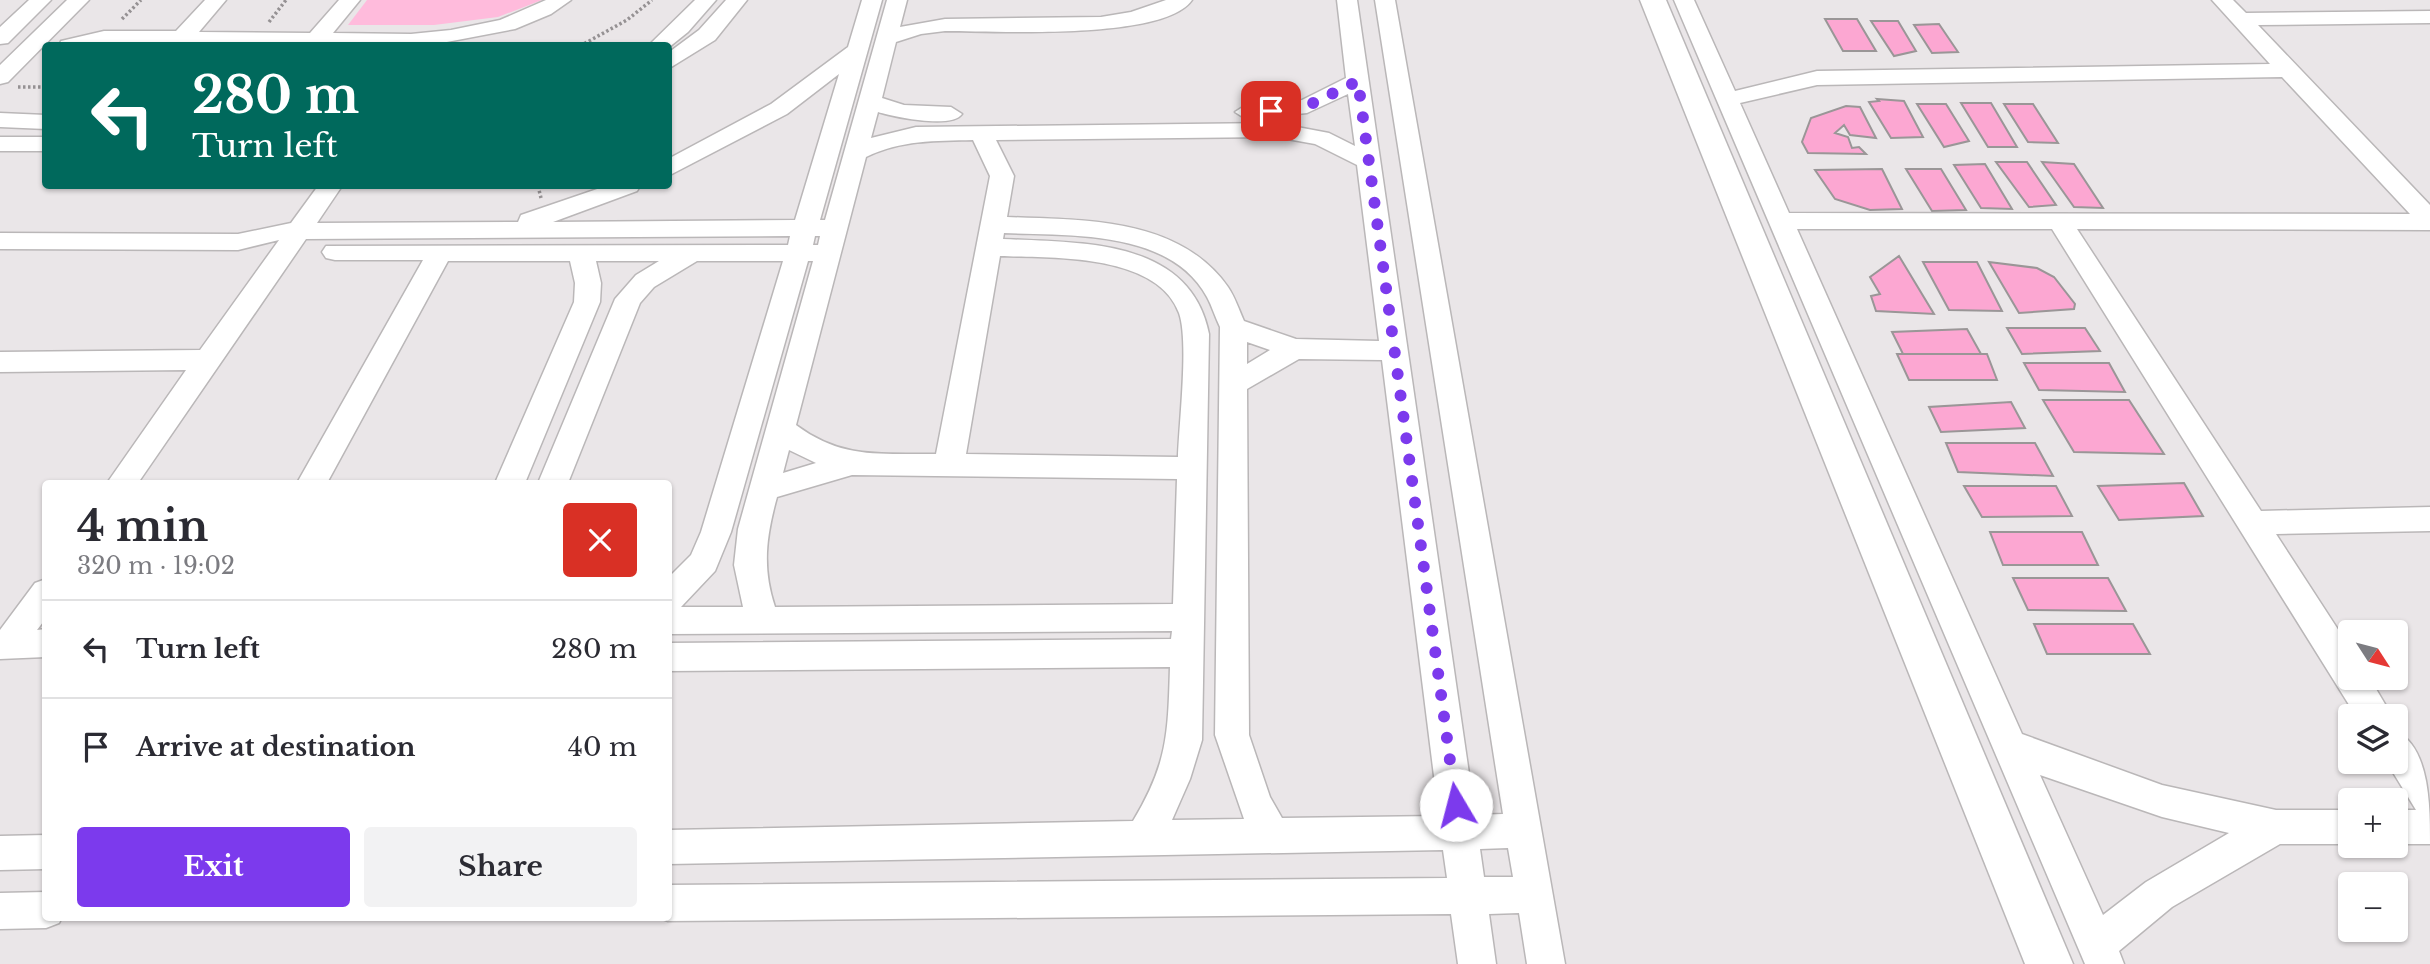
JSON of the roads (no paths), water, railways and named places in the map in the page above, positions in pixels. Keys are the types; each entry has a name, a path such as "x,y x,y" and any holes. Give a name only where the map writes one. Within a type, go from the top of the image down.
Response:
{"street":[{"path":"0,38 41,0"},
{"path":"0,77 79,0"},
{"path":"182,38 216,0"},
{"path":"313,42 350,0"},
{"path":"60,19 86,33 104,37 313,42 411,40 458,37 515,24 561,0"},
{"path":"663,42 681,28 706,0"},
{"path":"672,60 707,35 737,0"},
{"path":"672,596 704,562 716,532 872,0"},
{"path":"764,620 752,587 747,559 763,490 897,0"},
{"path":"907,0 947,18 1119,21 1150,14 1182,0"},
{"path":"885,38 947,18 1018,5 1101,9 1146,0"},
{"path":"1348,0 1477,964"},
{"path":"1385,0 1546,964"},
{"path":"1653,0 2049,964"},
{"path":"1684,0 2101,955 2135,910 2199,868 2276,828"},
{"path":"2222,0 2430,221"},
{"path":"2242,19 2430,17"},
{"path":"85,42 104,37"},
{"path":"672,167 779,109 857,50"},
{"path":"18,60 42,53"},
{"path":"1727,100 1781,84 1818,79 2286,70"},
{"path":"856,153 894,137 939,124 1290,110 1323,101 1358,81"},
{"path":"871,102 939,124 981,132 1276,130 1321,138 1370,162"},
{"path":"0,120 42,122"},
{"path":"981,132 1002,176"},
{"path":"949,465 1002,176 1047,132"},
{"path":"5,145 42,144"},
{"path":"124,480 328,189"},
{"path":"500,230 619,189"},
{"path":"1779,221 2430,221"},
{"path":"2060,223 2338,657"},
{"path":"2,243 238,242 251,248 291,242 500,230 831,241"},
{"path":"991,235 1139,237 1176,251 1206,273 1226,300 1233,327 1232,735 1245,780 1272,836"},
{"path":"991,235 1122,258 1152,270 1176,287 1191,309 1196,334 1185,740 1177,773 1162,807 1143,839"},
{"path":"291,242 440,251 692,253 801,241"},
{"path":"314,480 440,251"},
{"path":"511,480 587,302 590,284 587,267 579,253"},
{"path":"554,480 628,299 667,265 692,253"},
{"path":"1233,327 1294,349 1394,351"},
{"path":"1233,384 1294,349"},
{"path":"0,362 207,360"},
{"path":"780,428 799,444 824,456 852,464 1192,468"},
{"path":"524,449 567,449"},
{"path":"763,490 852,464"},
{"path":"2252,523 2430,519"},
{"path":"4,645 42,597"},
{"path":"672,621 1187,617"},
{"path":"4,645 42,643"},
{"path":"672,657 1186,653"},
{"path":"2010,745 2051,763 2162,801 2276,828 2338,827"},
{"path":"2408,766 2430,801"},
{"path":"2408,827 2430,827"},
{"path":"672,847 1523,831"},
{"path":"0,853 42,852"},
{"path":"672,903 1534,895"},
{"path":"0,911 42,910"}]}
